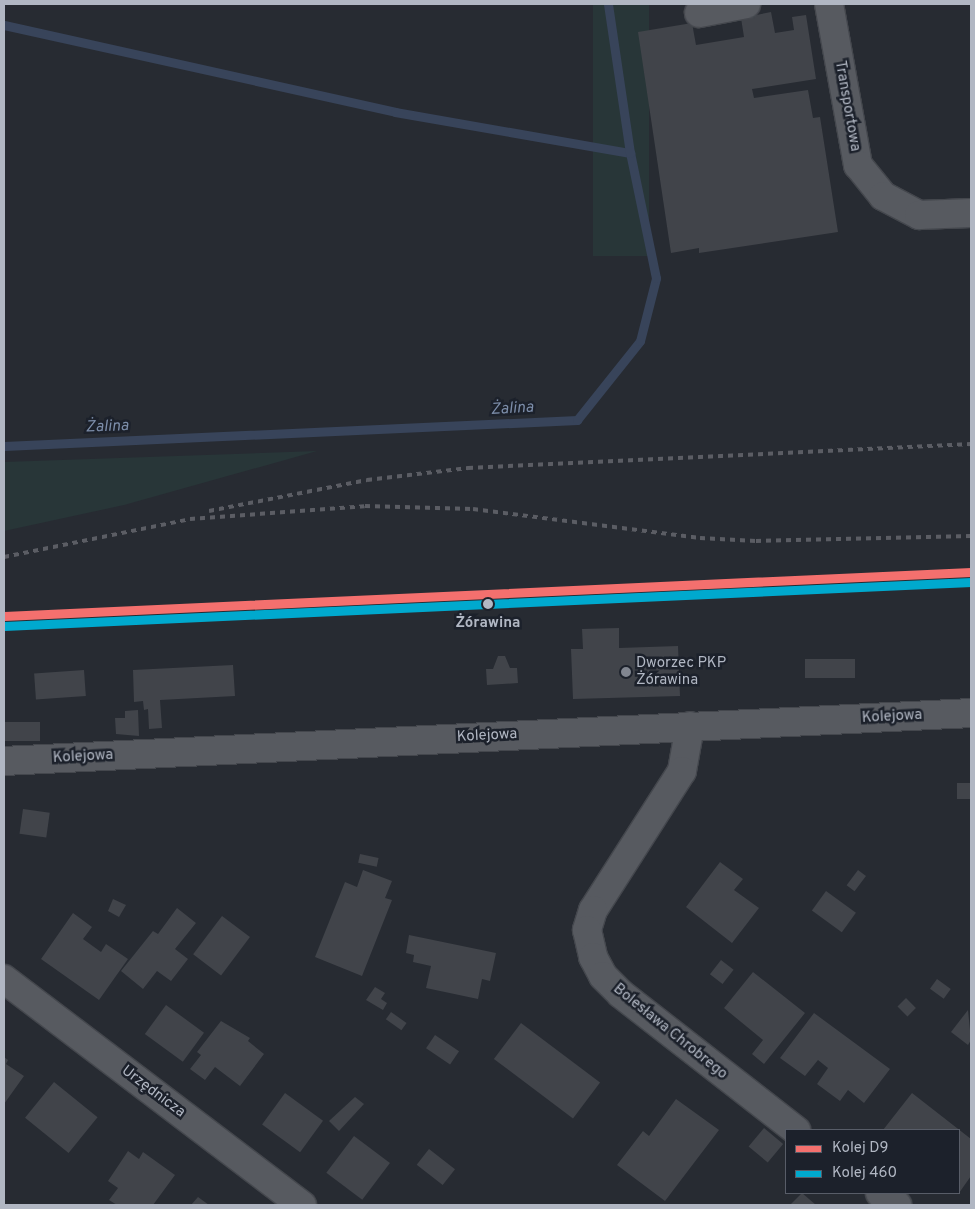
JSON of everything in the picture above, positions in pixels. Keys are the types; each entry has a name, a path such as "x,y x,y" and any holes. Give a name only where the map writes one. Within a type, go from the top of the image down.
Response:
{"street":[{"path":"699,13 746,4"},
{"name":"Transportowa","path":"829,4 858,166 883,196 920,215 971,213"},
{"name":"Kolejowa","path":"4,761 971,713"},
{"name":"Bolesława Chrobrego","path":"690,726 682,771 593,910 587,930 593,957 603,976 621,994 795,1129"},
{"name":"Urzędnicza","path":"4,979 302,1205"},
{"path":"881,1194 897,1205"}],"shaded area":[{"path":"593,4 649,4 649,256 593,256"},
{"path":"317,451 124,505 4,531 4,462"}],"building":[{"path":"771,12 775,33 794,30 792,17 806,15 816,79 752,89 754,98 808,90 813,118 820,117 838,232 699,253 699,248 671,253 638,32 692,23 696,45 744,37 741,18"},
{"name":"Dworzec PKP Żórawina","path":"619,628 619,648 678,646 680,696 573,699 571,649 583,649 582,629"},
{"path":"498,656 505,656 510,668 517,668 518,683 487,685 486,669 493,669"},
{"path":"805,659 855,659 855,678 805,678"},
{"path":"233,665 235,696 160,700 162,728 149,729 148,709 144,710 143,701 134,702 133,670"},
{"path":"84,670 86,696 36,699 34,673"},
{"path":"138,710 139,736 116,734 115,718 125,718 125,711"},
{"path":"4,722 40,722 40,741 4,741"},
{"path":"957,783 971,783 971,799 957,799"},
{"path":"23,809 50,813 46,838 20,834"},
{"path":"360,854 379,858 377,867 358,863"},
{"path":"720,862 743,879 734,890 759,908 732,943 686,907"},
{"path":"363,870 392,881 385,898 392,900 362,976 315,957 345,882 357,887"},
{"path":"858,870 866,876 855,891 847,885"},
{"path":"826,891 856,913 842,932 812,910"},
{"path":"113,899 126,905 119,917 108,911"},
{"path":"177,908 196,923 175,949 188,959 171,981 157,971 143,989 121,971 153,931 158,934"},
{"path":"73,913 92,927 83,939 101,952 106,944 128,959 99,1000 41,959"},
{"path":"222,916 250,937 221,975 193,954"},
{"path":"409,935 496,953 490,981 482,979 478,999 426,988 431,966 413,962 414,955 406,953"},
{"path":"721,960 734,970 723,984 710,974"},
{"path":"753,972 805,1013 764,1064 752,1054 763,1040 724,1008"},
{"path":"937,979 951,989 944,999 930,989"},
{"path":"375,987 385,993 381,999 387,1003 383,1010 366,1000"},
{"path":"906,998 916,1008 907,1016 898,1006"},
{"path":"166,1005 204,1033 183,1062 145,1034"},
{"path":"968,1010 971,1040 968,1045 951,1032"},
{"path":"391,1012 407,1023 401,1030 386,1019"},
{"path":"814,1013 890,1069 864,1103 848,1090 840,1101 817,1084 828,1068 818,1060 805,1076 780,1058"},
{"path":"221,1021 250,1038 248,1041 264,1054 240,1086 215,1067 205,1080 190,1069 201,1055 197,1052"},
{"path":"521,1023 600,1083 573,1119 494,1059"},
{"path":"435,1035 459,1051 450,1064 426,1048"},
{"path":"4,1057 8,1060 6,1064 24,1076 4,1104"},
{"path":"54,1082 98,1117 69,1153 25,1118"},
{"path":"285,1093 323,1121 300,1152 262,1125"},
{"path":"912,1093 958,1129 884,1129"},
{"path":"355,1097 364,1104 339,1131 329,1121"},
{"path":"676,1099 719,1130 665,1201 617,1165 643,1131 649,1136"},
{"path":"764,1128 783,1144 768,1162 749,1146"},
{"path":"960,1130 971,1139 971,1176 960,1192"},
{"path":"354,1136 390,1163 362,1200 326,1173"},
{"path":"429,1149 455,1169 443,1185 417,1165"},
{"path":"128,1151 139,1159 143,1152 175,1175 153,1205 117,1205 109,1200 118,1188 108,1181"},
{"path":"803,1194 816,1205 790,1205"},
{"path":"198,1197 209,1205 191,1205"}],"waterway":[{"name":"Żalina","path":"4,446 577,420 640,341 656,278 630,153 608,4"},
{"path":"4,25 395,112 630,153"}],"railway":[{"path":"209,511 367,480 468,468 971,444"},
{"path":"4,557 190,519 365,506 473,509 700,538 756,541 971,536"}],"rail line":[{"name":"D9","path":"4,616 971,572"},
{"name":"460","path":"4,626 971,582"}],"place":[{"name":"Żórawina","path":"488,604"},
{"name":"Dworzec PKP Żórawina","path":"626,672"}]}
